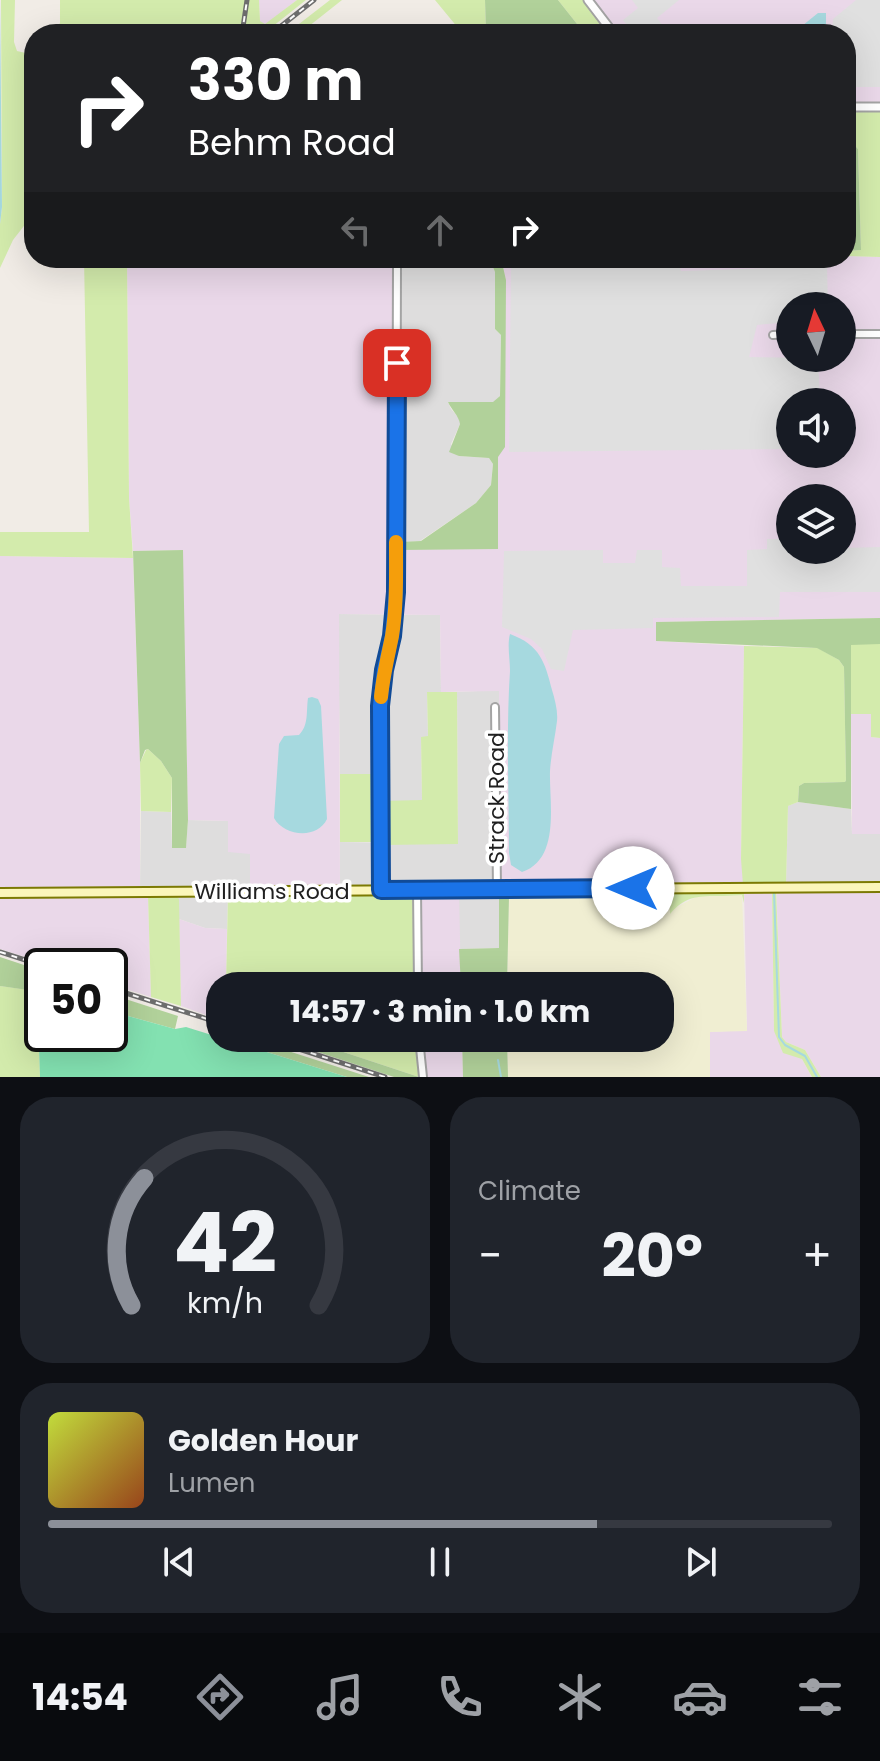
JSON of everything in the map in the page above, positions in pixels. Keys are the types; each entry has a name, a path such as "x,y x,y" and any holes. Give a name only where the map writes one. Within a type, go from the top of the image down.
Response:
{"main road":[{"name":"Williams Road","path":"0,893 880,887"}],"street":[{"path":"588,0 606,24"},
{"path":"856,107 880,107"},
{"path":"381,890 380,706 396,592 397,268"},
{"path":"856,334 880,334"},
{"name":"Strack Road","path":"495,707 497,889"},
{"path":"417,890 418,972"},
{"path":"420,1052 423,1077"}],"shaded area":[{"path":"259,0 297,0 266,24 260,21"},
{"path":"592,0 880,0 880,103 856,103 856,24 610,24"},
{"path":"632,0 679,0 657,18 662,24 626,24 623,20 638,8"},
{"path":"856,0 880,0 880,87 856,87 856,24 833,24 833,19"},
{"path":"856,256 880,257 880,618 656,622 657,641 744,646 741,859 772,890 774,1031 802,1059 812,1077 710,1077 710,1032 747,1030 744,890 499,893 499,691 441,692 440,615 339,614 340,893 250,894 250,854 228,852 228,821 188,820 182,550 133,551 129,498 127,268 393,268 393,549 498,548 498,457 506,280 503,268 856,268"},
{"path":"393,268 493,268 495,329 501,335 500,396 494,402 448,402 460,419 451,444 459,456 489,458 493,464 491,485 476,503 420,541 393,543"},
{"path":"511,268 680,268 681,271 827,268 828,292 776,292 776,323 757,325 749,357 776,357 776,372 819,372 819,388 776,388 776,449 509,452"},
{"path":"767,539 776,539 776,564 856,564 856,548 880,547 880,592 780,592 779,617 653,618 653,628 573,630 564,671 551,669 542,649 531,639 502,627 504,551 603,550 603,563 635,563 637,550 662,550 662,567 680,568 681,586 747,586 747,550 767,549"},
{"path":"0,556 133,558 140,763 140,888 148,895 151,997 128,990 128,948 24,948 24,957 0,949"},
{"path":"338,614 440,615 441,692 427,692 428,737 421,737 422,801 379,801 378,774 340,774"},
{"path":"499,690 499,948 459,949 459,892 340,893 340,842 458,844 457,692"},
{"path":"871,713 871,737 880,738 880,834 852,834 851,714"},
{"path":"798,802 851,809 852,834 880,834 880,882 786,884 788,806"},
{"path":"141,811 171,812 172,847 186,847 188,820 228,821 250,853 250,894 228,894 227,929 205,928 179,919 178,896 140,889"},
{"path":"880,882 880,1077 821,1077 805,1050 782,1037 776,884"},
{"path":"669,891 670,913 698,896 742,895 747,1031 710,1032 710,1077 508,1077 507,1052 674,1052 674,972 507,972 509,897 589,896 590,892"},
{"path":"459,892 461,972 415,972 412,894"},
{"path":"179,919 205,928 227,929 226,972 206,972 206,1015 181,1006"},
{"path":"417,1052 462,1052 463,1077 421,1077"}],"green space":[{"path":"1,0 15,0 14,42 17,51 24,53 24,226 13,240 0,268"},
{"path":"60,0 259,0 260,21 265,24 59,24"},
{"path":"297,0 306,0 276,24 265,24"},
{"path":"330,0 342,0 312,24 299,24"},
{"path":"435,0 485,0 486,24 455,24"},
{"path":"485,0 558,0 577,24 486,24"},
{"path":"558,0 583,0 601,24 577,24"},
{"path":"856,111 880,111 880,257 856,256 856,250 861,250"},
{"path":"856,147 858,149 861,250 856,250"},
{"path":"84,268 127,268 129,498 133,558 0,556 0,532 89,532"},
{"path":"493,268 503,268 506,280 505,447 498,457 498,549 399,550 400,542 421,541 476,503 491,485 493,464 489,458 459,456 449,452 460,424 448,402 493,402 500,396 501,335 495,329"},
{"path":"183,550 188,820 186,848 172,848 172,778 148,749 140,763 133,551"},
{"path":"880,618 880,644 851,645 851,809 798,802 799,786 804,783 846,780 844,667 839,660 817,648 656,641 656,622"},
{"path":"851,644 880,644 880,738 871,737 871,714 851,714"},
{"path":"744,646 818,648 839,660 844,667 846,780 799,786 798,802 788,806 786,884 743,885"},
{"path":"427,692 457,692 458,844 382,845 382,801 422,800 421,737 428,736"},
{"path":"148,749 172,778 171,812 141,811 140,763"},
{"path":"340,774 378,774 379,842 340,842"},
{"path":"744,890 744,903 742,895 700,897 682,903 670,914 669,891"},
{"path":"772,890 776,890 782,1037 805,1050 821,1077 812,1077 802,1059 783,1053 774,1031"},
{"path":"228,894 412,894 414,898 415,972 226,972"},
{"path":"148,895 176,895 179,899 181,1006 151,997"},
{"path":"499,897 509,897 507,972 460,972 459,949 499,948"},
{"path":"0,957 24,965 24,989 0,986"},
{"path":"0,986 24,989 24,1052 39,1052 40,1077 0,1077"},
{"path":"128,1000 178,1016 175,1029 128,1016"},
{"path":"128,1016 175,1029 186,1027 206,1033 206,1052 266,1052 347,1077 40,1077 39,1052 128,1052"},
{"path":"267,1052 291,1052 369,1077 347,1077"},
{"path":"318,1052 343,1052 419,1077 394,1077"},
{"path":"343,1052 417,1052 419,1077"},
{"path":"462,1052 507,1052 508,1077 463,1077"}],"water":[{"path":"0,0 2,207 0,224"},
{"path":"818,13 826,13 826,24 804,24"},
{"path":"510,634 528,643 540,656 547,671 557,713 550,771 548,843 543,855 522,872 511,865 509,853"},
{"path":"308,698 318,699 321,706 327,819 316,830 300,833 285,829 274,818 279,744 284,736 299,735 302,731 306,723"}],"waterway":[{"path":"774,892 779,1037 785,1045 805,1056 817,1077"},
{"path":"498,1060 501,1077"}],"railway":[{"path":"243,24 247,0"},
{"path":"284,24 314,0"},
{"path":"0,952 24,960"},
{"path":"128,994 206,1019"},
{"path":"308,1052 385,1077"}],"slow traffic":[{"path":"381,697 392,636 396,542"}],"route":[{"path":"397,363 396,592 380,706 381,890 633,888"}]}
